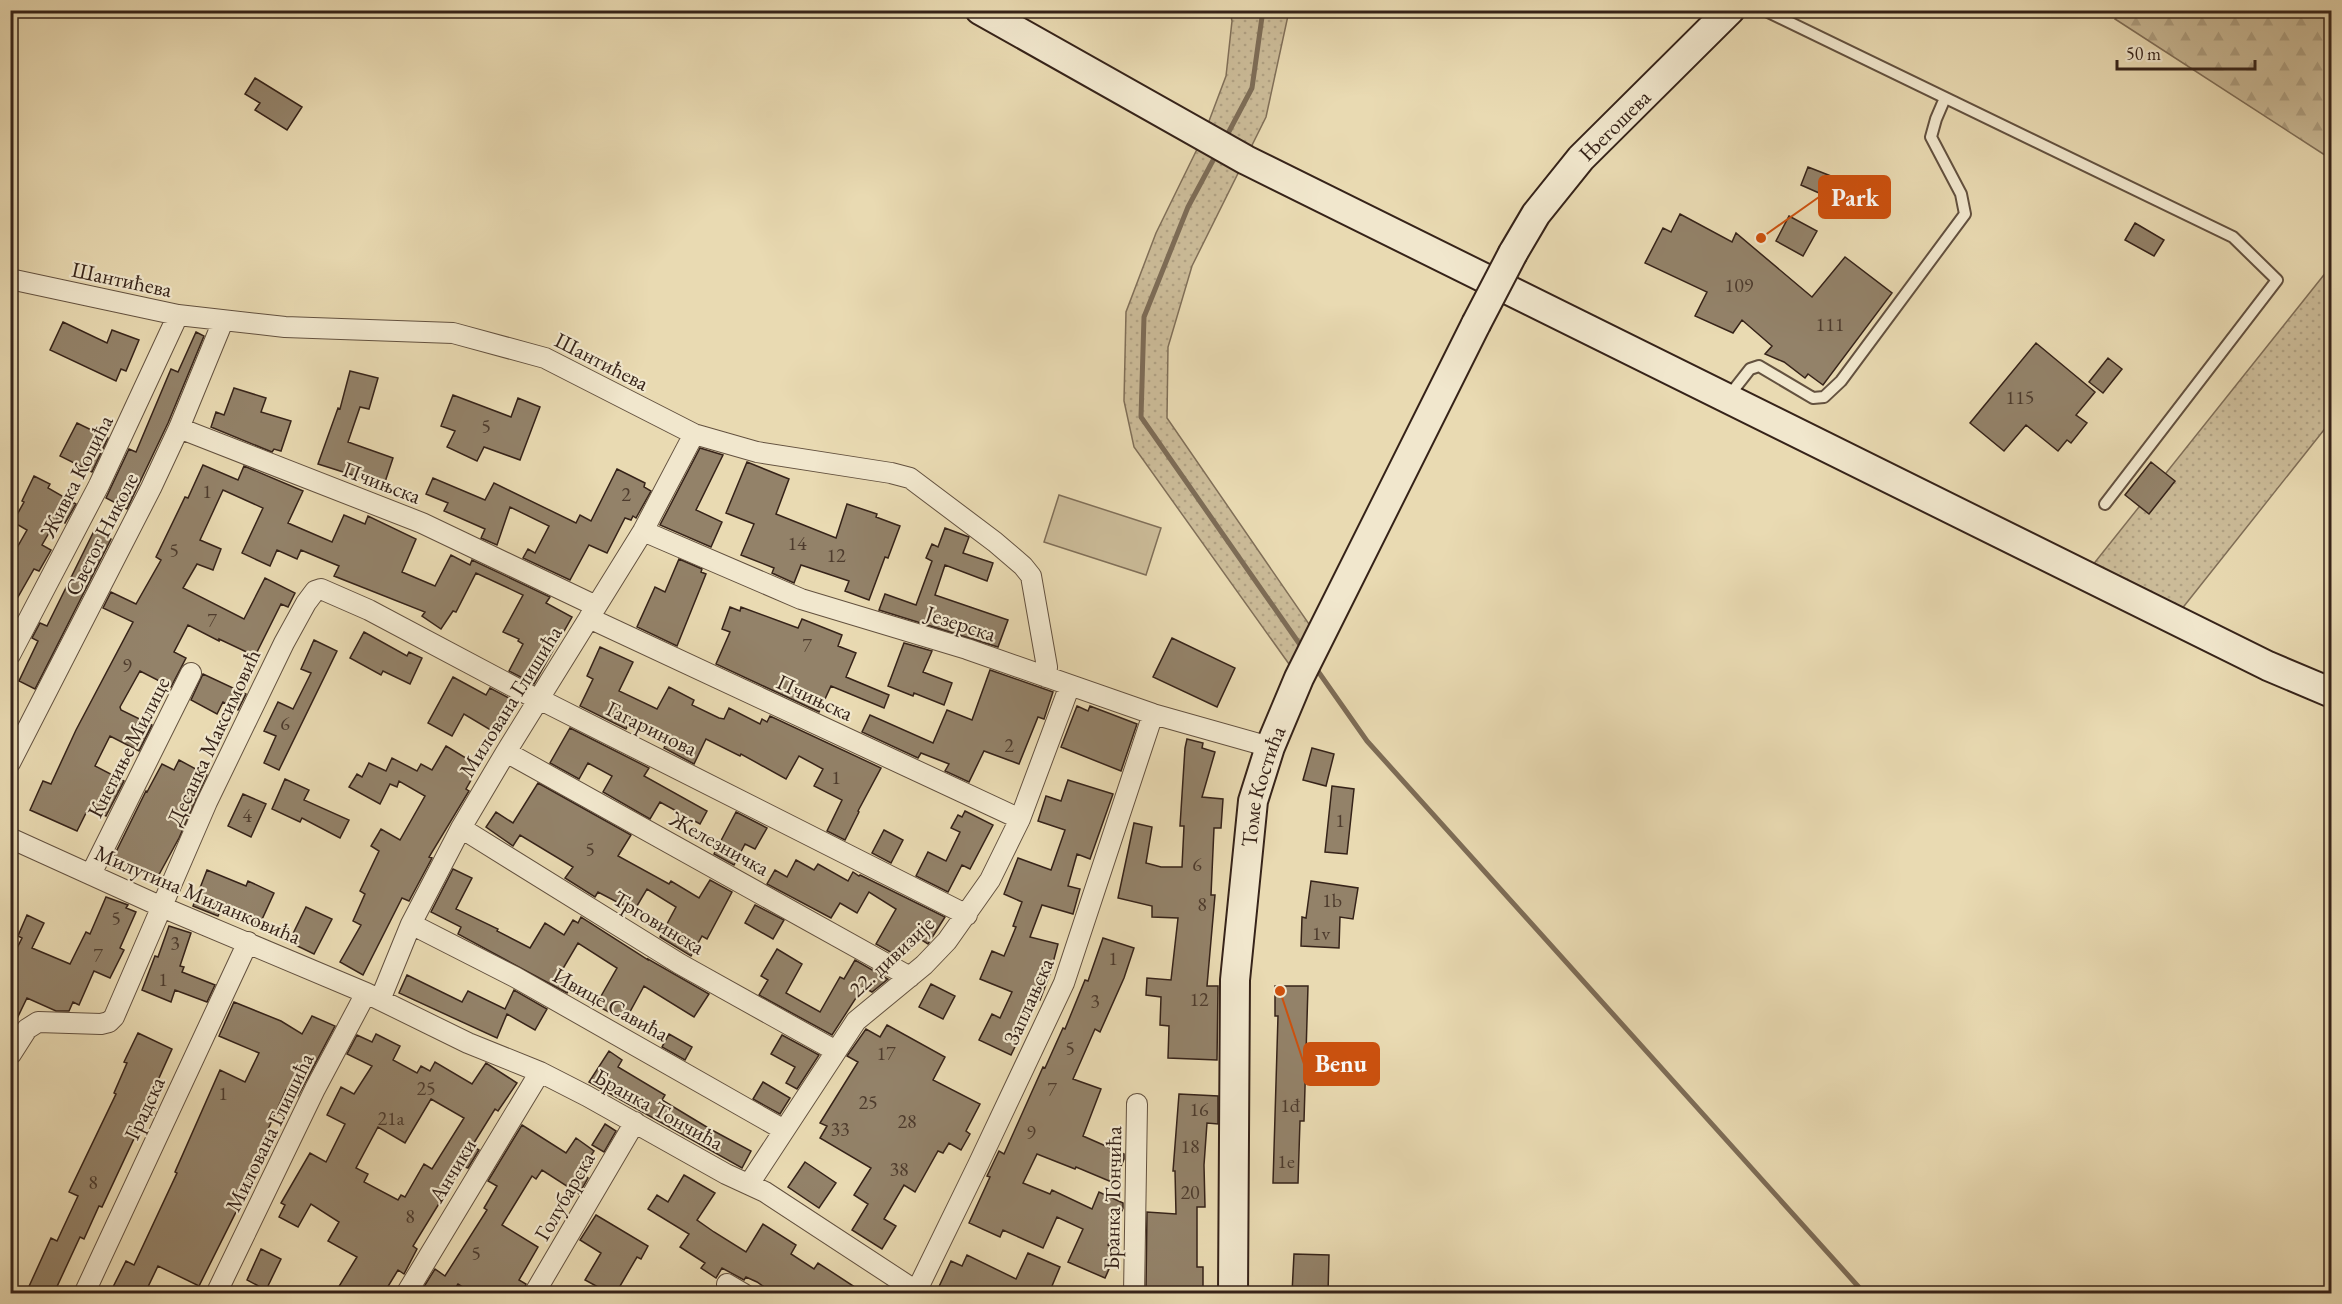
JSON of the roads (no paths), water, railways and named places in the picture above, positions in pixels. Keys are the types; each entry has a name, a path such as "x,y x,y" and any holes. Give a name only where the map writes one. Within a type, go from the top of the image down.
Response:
{"main road":[{"path":"980,10 1246,160 2247,656 2331,693"},
{"name":"Његошева","path":"1476,324 1536,214 1581,158 1731,10"},
{"name":"Томе Костића","path":"1233,1293 1235,980 1253,801 1270,747 1309,659 1476,324"}],"street":[{"name":"Шантићева","path":"10,279 178,315 223,321 285,327 453,333 545,358 694,434 757,452 910,478 995,542 1031,576 1047,667 1046,677"},
{"name":"Живка Коцића","path":"10,655 99,485 178,315"},
{"name":"Светог Николе","path":"10,763 120,552 179,428 223,321"},
{"name":"Пчињска","path":"179,428 422,523 593,612 1020,819"},
{"name":"Милована Глишића","path":"216,1293 315,1089 373,996 461,828 643,531 694,434"},
{"name":"Језерска","path":"643,531 801,598 967,649 1153,714 1270,747"},
{"name":"Гагаринова","path":"315,591 321,589 360,606 531,696 967,915"},
{"name":"Десанка Максимовић","path":"11,1054 27,1029 38,1022 101,1024 109,1022 114,1017 207,802 274,664 306,603 315,591"},
{"name":"Кнегиње Милице","path":"91,874 192,673"},
{"name":"22. дивизије","path":"749,1184 856,1021 910,977 947,940 990,880 1020,819 1070,685"},
{"name":"Заплањска","path":"915,1292 1064,983 1153,714"},
{"name":"Железничка","path":"506,752 910,977"},
{"name":"Трговинска","path":"461,828 680,964 836,1051"},
{"name":"Милутина Миланковића","path":"10,838 162,907 373,996"},
{"name":"Ивице Савића","path":"411,924 515,977 784,1130"},
{"name":"Градска","path":"84,1293 248,942"},
{"name":"Бранка Тончића","path":"373,996 468,1043 540,1072 635,1122 700,1160 765,1192 915,1292"},
{"name":"Анчики","path":"406,1293 540,1072"},
{"name":"Бранка Тончића","path":"1134,1293 1137,1104"},
{"name":"Голубарска","path":"534,1293 635,1122"}],"lane":[{"path":"1764,10 2233,237 2277,280 2105,504"},
{"path":"1726,399 1750,369 1759,366 1814,398 1824,397 1842,381 1965,214 1961,194 1932,137 1936,119 1945,98"}],"waterway":[{"path":"1225,139 1252,88 1263,10"},
{"path":"1217,153 1188,207 1144,317 1141,417 1303,649"},
{"path":"1315,667 1367,741 1865,1294"}],"place":[{"name":"Park","path":"1761,238"},
{"name":"Benu","path":"1280,991"}]}
